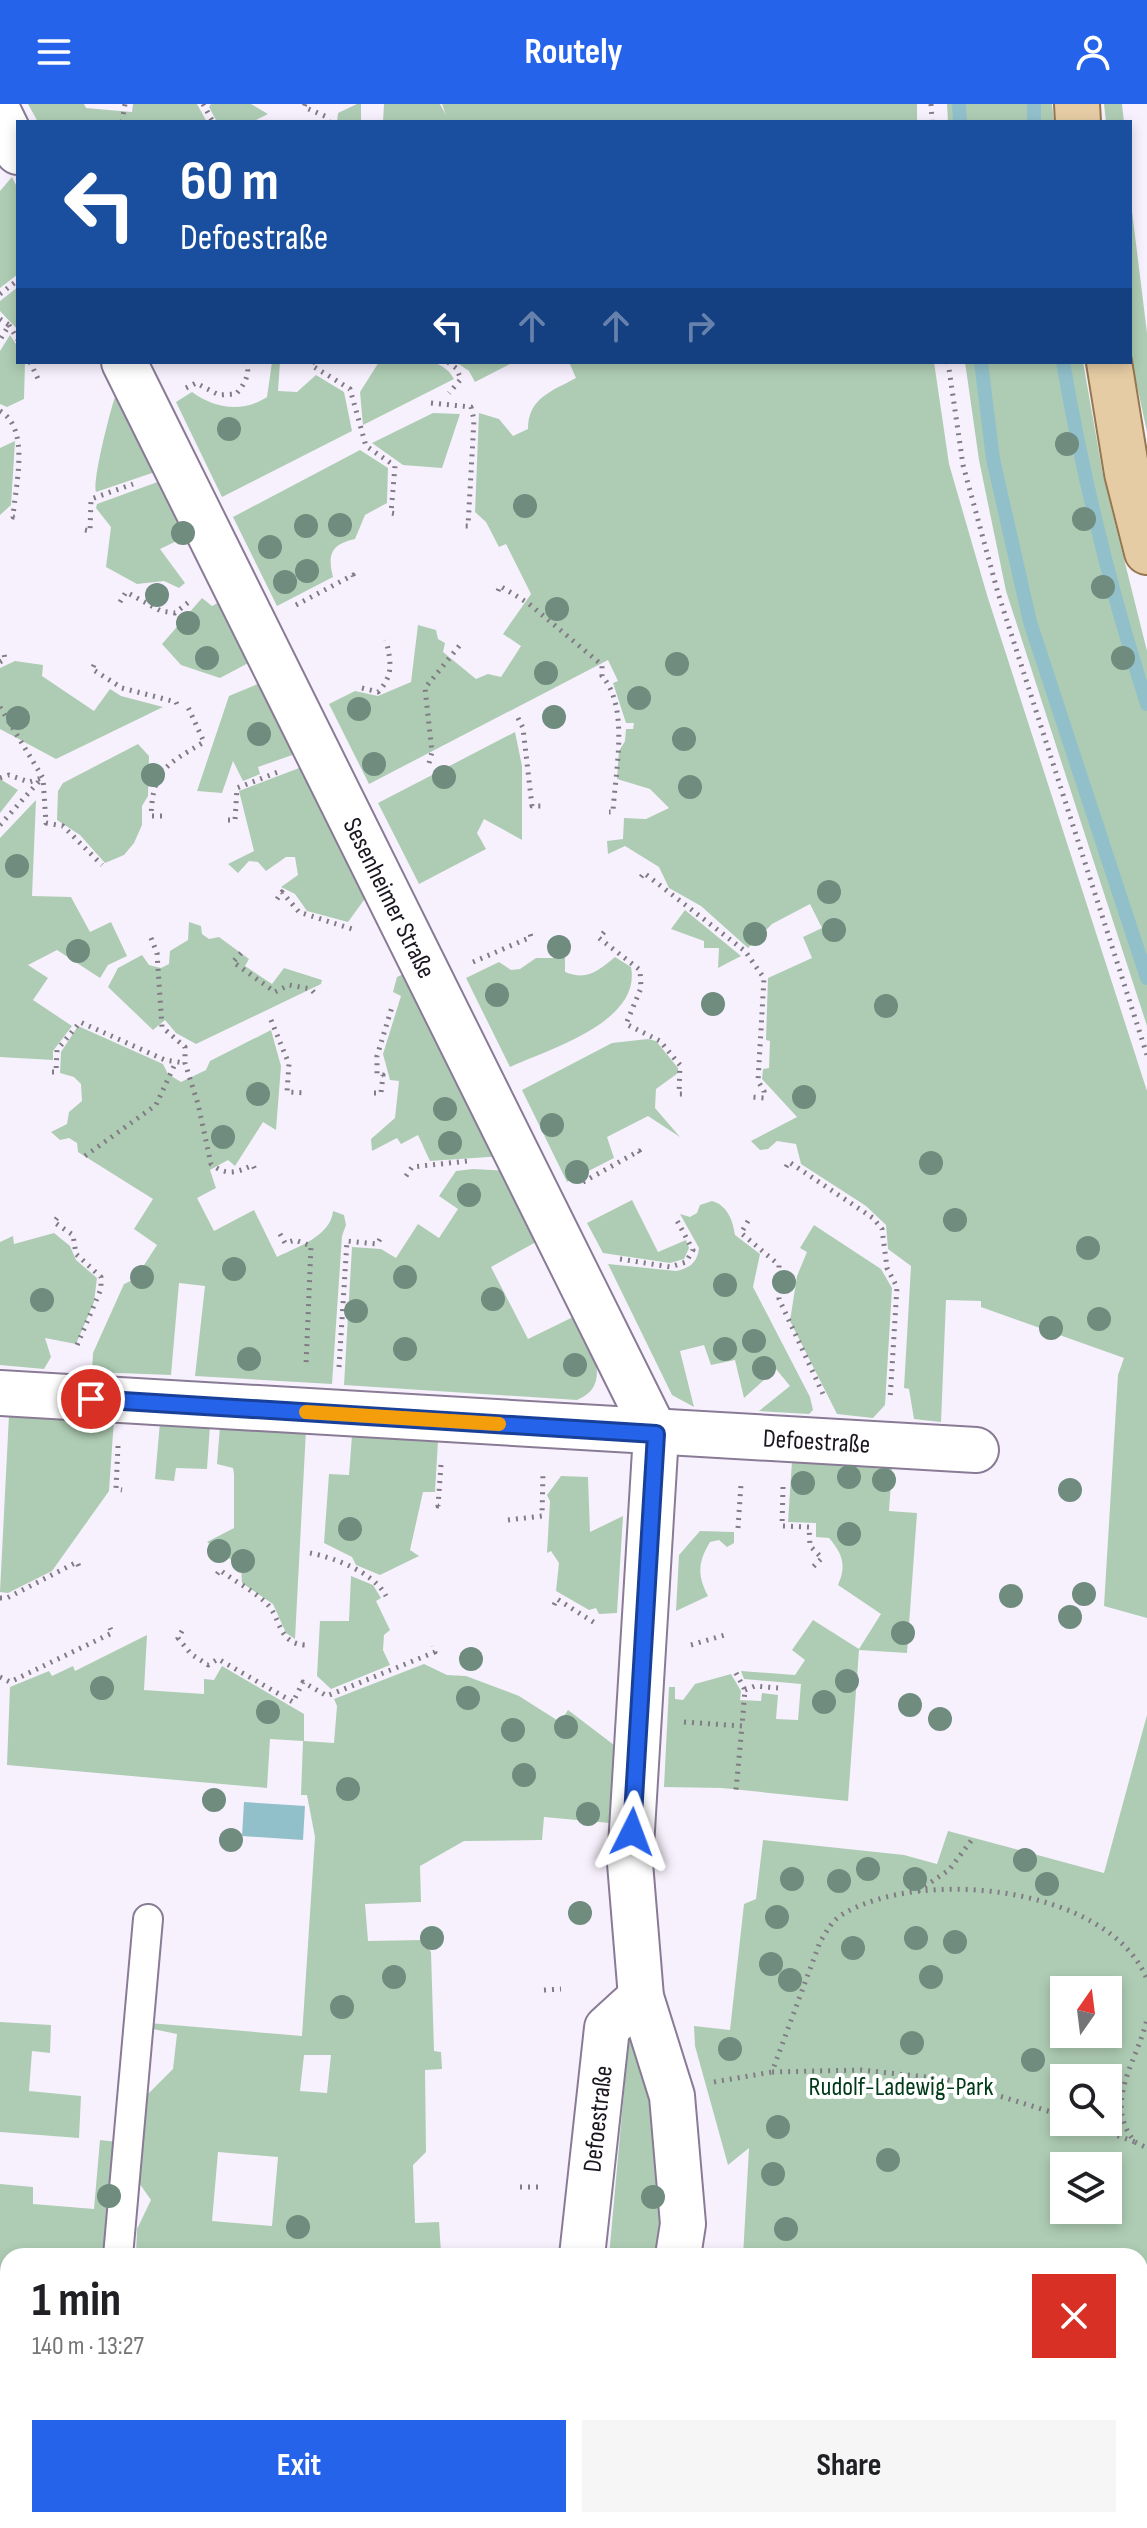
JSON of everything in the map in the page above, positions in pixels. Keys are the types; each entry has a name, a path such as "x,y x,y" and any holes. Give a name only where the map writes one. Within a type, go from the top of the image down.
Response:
{"main road":[{"path":"1109,364 1127,473 1147,552"}],"street":[{"path":"0,115 16,148"},
{"name":"Sesenheimer Straße","path":"125,364 656,1434"},
{"name":"Defoestraße","path":"0,1393 656,1434 679,1430 976,1450"},
{"path":"656,1434 630,1863 641,1997 672,2096 683,2224 679,2248"},
{"name":"Defoestraße","path":"583,2248 607,2028 641,1997"}],"lane":[{"path":"119,2248 148,1919"}],"path":[{"path":"305,104 304,107 328,120"},
{"path":"0,294 16,282"},
{"path":"0,319 9,325 16,337"},
{"path":"0,340 9,325"},
{"path":"31,364 40,383"},
{"path":"172,395 196,383 219,395 236,394 245,385 247,364"},
{"path":"312,364 350,389 366,446 395,466 391,513 397,514"},
{"path":"449,393 461,379 450,364"},
{"path":"948,364 963,465 998,593 1147,1055"},
{"path":"431,403 471,407 474,420 468,526 463,526"},
{"path":"0,411 7,415 19,439 13,517 20,518"},
{"path":"85,530 90,531 91,499 175,469"},
{"path":"292,607 353,575 355,582"},
{"path":"498,591 500,586 528,603 602,665 602,676 609,684 621,725 613,812 609,812"},
{"path":"120,602 126,592 161,611 175,613 203,590 216,596 236,588"},
{"path":"362,688 378,692 389,680 391,664 386,640"},
{"path":"429,763 432,752 425,688 460,645"},
{"path":"0,662 5,659 4,654"},
{"path":"94,665 92,669 122,688 176,702 179,709"},
{"path":"162,816 151,816 152,789 163,767 204,742 187,705"},
{"path":"0,707 43,778 46,823 63,826 102,865"},
{"path":"518,718 523,728 532,806 543,806"},
{"path":"228,820 235,820 237,788 320,755"},
{"path":"0,778 9,775 29,782 43,778"},
{"path":"0,825 43,778"},
{"path":"641,877 644,873 745,951 764,978 758,1081 764,1098 751,1097"},
{"path":"277,899 282,892 299,912 361,931"},
{"path":"461,968 531,937 529,930"},
{"path":"604,932 599,938 640,970 641,988 626,1024 660,1041 680,1065 679,1094 685,1094"},
{"path":"151,938 157,953 162,1027 185,1047 185,1063 211,1164 222,1172 237,1173 253,1165 256,1172"},
{"path":"241,953 233,962 275,992 289,985 311,989 317,996"},
{"path":"374,1093 381,1093 383,1075 377,1074 377,1056 394,1001 391,999"},
{"path":"271,1020 289,1064 287,1092 307,1093"},
{"path":"52,1072 56,1072 57,1050 80,1022 175,1064 185,1063"},
{"path":"85,1156 156,1105 175,1064"},
{"path":"570,1190 639,1151 643,1158"},
{"path":"406,1176 412,1167 471,1161 507,1162 519,1155"},
{"path":"786,1167 789,1162 873,1218 882,1229 887,1268 897,1287 889,1407"},
{"path":"610,1258 670,1267 686,1262 693,1250 675,1217"},
{"path":"57,1218 54,1222 73,1235 76,1254 101,1277 101,1289 78,1347 68,1359"},
{"path":"748,1221 741,1233 779,1265 779,1299 825,1397"},
{"path":"280,1234 285,1243 295,1240 311,1246 306,1368"},
{"path":"339,1369 347,1241 377,1244 380,1239"},
{"path":"508,1520 542,1516 544,1426"},
{"path":"786,1438 782,1526 809,1527 810,1546 822,1558 813,1567"},
{"path":"310,1553 324,1556 378,1582 386,1596"},
{"path":"0,1598 7,1598 77,1562 80,1569"},
{"path":"217,1574 220,1570 269,1606 280,1633 294,1645 305,1645"},
{"path":"0,1677 10,1682 112,1633 110,1628"},
{"path":"182,1631 178,1638 191,1654 208,1665 218,1659 293,1702 303,1682 327,1696 435,1652 433,1646"},
{"path":"686,1647 728,1634"},
{"path":"736,1673 745,1690 736,1790"},
{"path":"745,1690 755,1686 778,1688"},
{"path":"679,1718 691,1724 742,1726"},
{"path":"914,1893 949,1870 974,1837"},
{"path":"772,2072 820,1942 832,1922 868,1903 955,1888 1031,1897 1067,1910 1124,1945 1141,1965 1147,1979"},
{"path":"544,1990 561,1989"},
{"path":"1135,2142 1121,2117 1121,2095 1147,2019"},
{"path":"672,2096 700,2084 772,2072 904,2073 945,2079 1050,2112"},
{"path":"1118,2136 1147,2148"},
{"path":"520,2187 541,2187"}],"green space":[{"path":"28,104 84,104 86,108 132,112 133,104 197,104 206,120 37,120"},
{"path":"211,104 251,104 268,114 256,120 216,120 209,107"},
{"path":"361,104 361,120 337,120 338,113"},
{"path":"384,104 440,104 446,115 442,104 917,104 917,120 383,120"},
{"path":"947,104 1052,104 1054,120 948,120"},
{"path":"1104,104 1122,104 1124,120 1106,120"},
{"path":"12,177 16,185 16,276 0,288 0,191"},
{"path":"1132,211 1147,333 1147,432 1132,362"},
{"path":"16,289 16,328 0,311 0,301"},
{"path":"10,335 16,344 16,364 25,364 24,399 7,407 0,404 0,351"},
{"path":"272,364 280,364 278,391 297,392 316,375 344,392 352,431 222,497 176,402 192,392 210,402 229,407 248,405 267,397"},
{"path":"378,364 437,364 454,379 363,425 360,392"},
{"path":"459,364 510,364 475,382 469,371"},
{"path":"570,364 934,364 949,464 987,595 1147,1091 1147,1618 1104,1606 1118,1375 1124,1358 981,1307 981,1301 946,1300 941,1422 914,1419 909,1389 904,1388 911,1266 888,1249 886,1225 866,1206 801,1164 796,1144 777,1141 768,1149 760,1150 751,1141 797,1117 762,1079 763,1069 769,1068 770,1041 766,1040 768,978 812,958 803,937 822,928 810,904 772,924 748,948 701,906 669,888 659,867 625,846 608,854 607,841 623,839 624,818 646,819 669,808 650,789 617,779 619,751 625,741 626,729 633,729 634,723 626,723 613,683 618,681 608,660 369,784 329,704 355,691 378,696 411,682 418,625 436,630 438,639 445,643 443,652 476,679 488,674 501,677 521,646 503,634 531,594 506,544 499,547 486,522 475,512 479,413 499,419 513,436 528,429 532,410 543,397 576,378"},
{"path":"965,364 1083,364 1103,475 1147,651 1147,1026 1006,591 979,460"},
{"path":"120,395 158,471 96,492 106,431 115,397"},
{"path":"433,413 460,414 442,468 403,465 372,443"},
{"path":"15,441 11,505 0,515 0,448"},
{"path":"360,450 388,468 387,503 365,515 355,539 333,551 333,577 277,606 233,517"},
{"path":"163,480 202,568 185,537 160,549 185,583 179,588 164,581 137,584 106,567 111,527 96,508 97,504"},
{"path":"202,598 212,606 223,600 254,660 220,678 181,665 162,644"},
{"path":"15,661 43,665 42,676 94,711 110,689 121,696 163,707 56,759 0,729 0,668"},
{"path":"265,681 301,752 258,767 260,774 243,781 233,761 222,793 197,791 229,696"},
{"path":"515,732 522,766 522,840 484,819 477,833 486,849 419,884 378,803"},
{"path":"138,744 149,756 148,796 142,806 142,825 134,843 124,855 105,863 80,835 57,820 58,791 63,783"},
{"path":"307,765 371,898 364,900 348,922 307,911 295,894 281,887 298,875 295,857 286,857 266,871 258,862 249,861 238,873 228,864 254,851 239,791"},
{"path":"0,779 18,790 0,813"},
{"path":"36,800 32,896 71,897 90,932 111,922 127,956 108,965 100,978 57,950 28,965 48,978 33,1000 72,1026 53,1051 53,1060 0,1057 0,838"},
{"path":"685,910 741,956 718,968 719,948 704,948 704,941 671,929"},
{"path":"189,922 201,926 202,934 209,939 219,937 249,959 245,966 272,984 284,968 322,980 321,984 196,1044 176,1033 165,1020 153,1030 108,987 118,968 142,955 149,965 161,968 169,964 170,951 188,940"},
{"path":"615,957 631,967 631,986 622,1003 608,1018 568,1042 510,1067 466,978 499,962 511,970 520,969 536,958 565,958 565,972 586,975"},
{"path":"410,971 503,1156 430,1161 418,1135 401,1144 397,1138 372,1151 371,1139 395,1118 399,1081 390,1080 383,1054 401,996 393,992 397,977"},
{"path":"78,1026 163,1064 168,1074 181,1082 206,1070 210,1061 271,1030 281,1066 276,1130 263,1122 235,1166 228,1160 210,1170 216,1188 197,1198 214,1231 254,1210 277,1257 320,1234 331,1220 333,1211 344,1215 346,1225 342,1236 332,1384 195,1376 205,1286 179,1283 171,1375 92,1372 93,1353 124,1284 135,1279 157,1245 134,1229 153,1199 78,1152 77,1143 69,1138 60,1140 51,1132 67,1124 69,1112 82,1101 81,1084 74,1077 60,1073 61,1052"},
{"path":"656,1041 678,1068 678,1073 656,1089 655,1108 680,1137 648,1116 607,1137 614,1158 567,1182 522,1090 612,1043"},
{"path":"456,1171 511,1171 545,1237 491,1267 528,1339 571,1318 580,1319 593,1352 597,1375 588,1394 577,1400 344,1385 352,1247 381,1249 396,1258 418,1224 439,1238 458,1209 439,1196"},
{"path":"632,1200 658,1252 686,1240 689,1248 684,1259 670,1263 603,1253 587,1223"},
{"path":"712,1201 722,1206 728,1214 735,1235 760,1254 753,1287 810,1397 813,1410 809,1414 759,1411 790,1386 776,1369 744,1398 735,1360 711,1365 704,1345 680,1351 694,1407 672,1395 608,1264 676,1271 689,1266 697,1258 699,1248 680,1214 690,1217 697,1213 700,1205"},
{"path":"814,1225 881,1269 892,1288 885,1405 873,1418 837,1414 790,1321 797,1276 807,1252 800,1248"},
{"path":"54,1233 70,1246 76,1260 97,1278 94,1302 76,1344 45,1338 51,1357 44,1369 0,1365 0,1242 13,1236 14,1244"},
{"path":"9,1415 114,1419 109,1491 52,1571 8,1593 0,1592"},
{"path":"160,1422 210,1425 207,1469 176,1468 174,1481 155,1479"},
{"path":"220,1426 306,1430 295,1639 286,1633 273,1604 242,1583 241,1567 207,1542 234,1528 233,1468 217,1464"},
{"path":"352,1435 438,1441 435,1492 423,1492 410,1550 419,1556 380,1575 356,1565 352,1557 324,1543 329,1474 349,1475"},
{"path":"792,1461 892,1467 889,1511 917,1513 907,1653 859,1650 848,1801 722,1788 664,1787 669,1687 675,1687 675,1699 683,1700 695,1684 731,1674 741,1691 740,1700 761,1701 762,1693 778,1695 776,1719 798,1720 801,1684 744,1679 741,1671 795,1675 805,1660 792,1650 813,1620 859,1649 881,1614 838,1585 843,1565 840,1554 829,1538 816,1537 816,1523 788,1522"},
{"path":"561,1476 588,1477 590,1532 623,1516 617,1613 599,1614 596,1608 589,1610 556,1591 559,1563 551,1551 547,1553 550,1501 547,1495"},
{"path":"700,1531 734,1532 734,1543 727,1547 719,1540 710,1542 700,1569 708,1596 676,1611 679,1555"},
{"path":"351,1576 373,1585 381,1598 376,1601 390,1630 384,1635 383,1650 390,1665 331,1689 317,1676 320,1621 349,1621"},
{"path":"147,1635 144,1690 204,1694 204,1679 214,1680 222,1666 304,1714 304,1741 334,1743 337,1706 334,1699 424,1664 447,1675 466,1676 519,1696 560,1722 568,1710 614,1745 610,1823 544,1817 542,1840 464,1841 420,1866 421,1902 365,1904 368,1941 423,1940 431,1952 434,2051 441,2052 442,2069 425,2070 426,2152 413,2165 415,2223 439,2222 441,2248 136,2248 137,2229 151,2200 137,2180 142,2100 173,2069 177,2034 148,2028 149,2023 302,2036 315,1837 307,1795 301,1795 303,1741 270,1739 267,1788 7,1765 10,1687 49,1671 52,1676 73,1666 75,1671","holes":["304,2055 331,2055 327,2093 300,2091","218,2152 278,2157 272,2226 212,2221"]},
{"name":"Rudolf-Ladewig-Park","path":"1147,1715 1147,2248 743,2248 749,2148 728,2165 695,2046 694,2026 730,2030 744,1904 756,1899 763,1840 904,1855 937,1864 948,1831 1104,1873"},
{"path":"0,2022 51,2025 50,2053 32,2051 29,2091 81,2096 79,2138 0,2132"},
{"path":"629,2036 642,2056 657,2110 663,2248 610,2248"},
{"path":"100,2140 117,2142 109,2248 0,2248 0,2184 33,2187 33,2204 94,2209"}],"water":[{"path":"244,1802 305,1806 303,1840 242,1836"}],"waterway":[{"path":"959,104 960,120"},
{"path":"1034,104 1034,120"},
{"path":"981,364 993,459 1030,622 1147,978"},
{"path":"1063,364 1099,534 1147,704"}],"slow traffic":[{"path":"306,1412 499,1424"}],"route":[{"path":"91,1399 656,1434 632,1832"}]}
